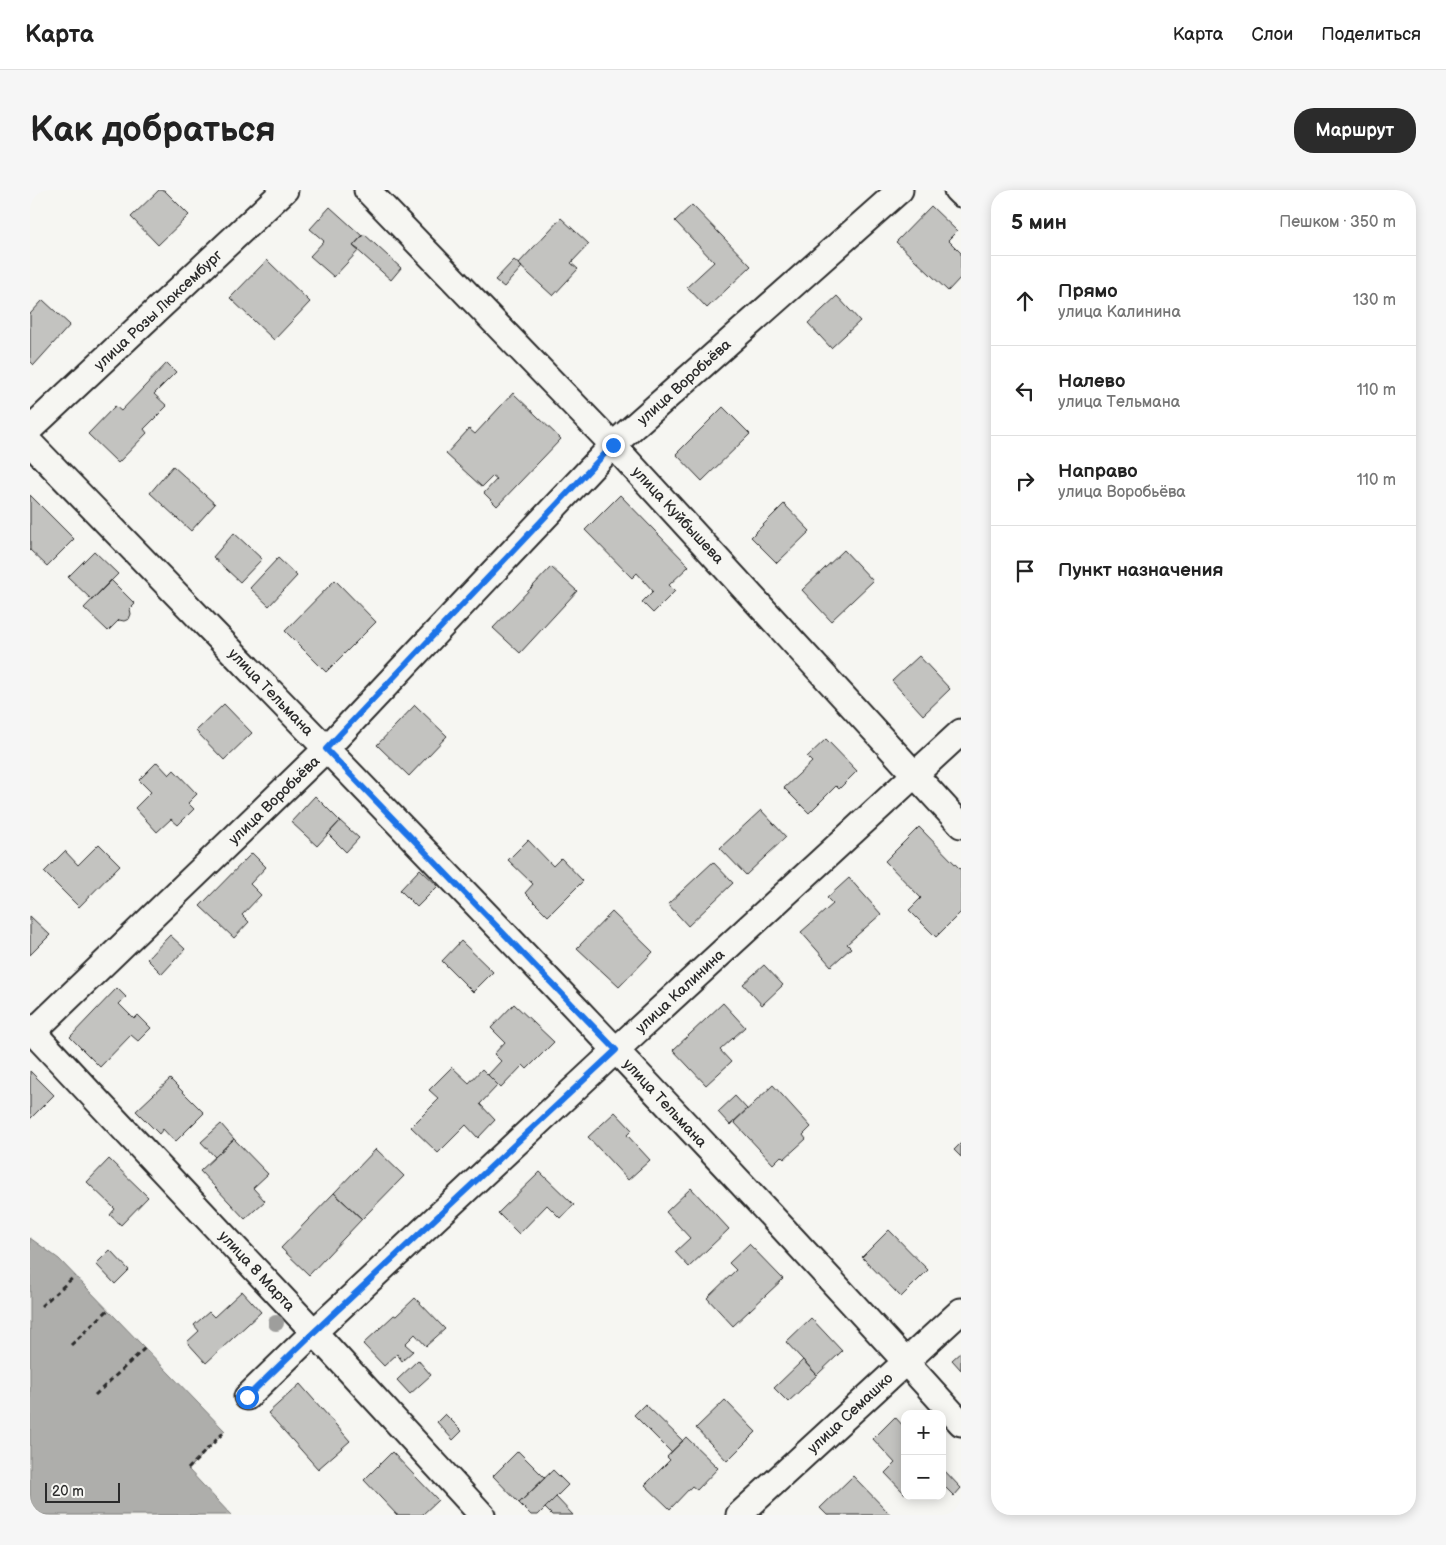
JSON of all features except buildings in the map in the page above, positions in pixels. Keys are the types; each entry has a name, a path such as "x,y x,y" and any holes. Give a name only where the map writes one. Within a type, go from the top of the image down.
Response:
{"street":[{"name":"улица Розы Люксембург","path":"30,429 285,190"},
{"name":"улица Куйбышева","path":"367,190 613,445 961,825"},
{"name":"улица Воробьёва","path":"32,1030 326,749 613,445 900,190"},
{"path":"957,190 961,194"},
{"name":"улица Тельмана","path":"30,443 616,1050 961,1423"},
{"name":"улица Калинина","path":"247,1397 616,1050 961,732"},
{"name":"улица 8 Марта","path":"32,1030 482,1515"},
{"name":"улица Семашко","path":"739,1515 961,1311"}],"path":[{"path":"41,1306 75,1276"},
{"path":"71,1345 108,1310"},
{"path":"95,1395 145,1348"},
{"path":"188,1469 225,1431"}],"shaded area":[{"path":"30,1238 59,1259 225,1431 188,1469 231,1515 30,1515"}],"route":[{"path":"247,1397 616,1050 326,749 613,445"}]}
